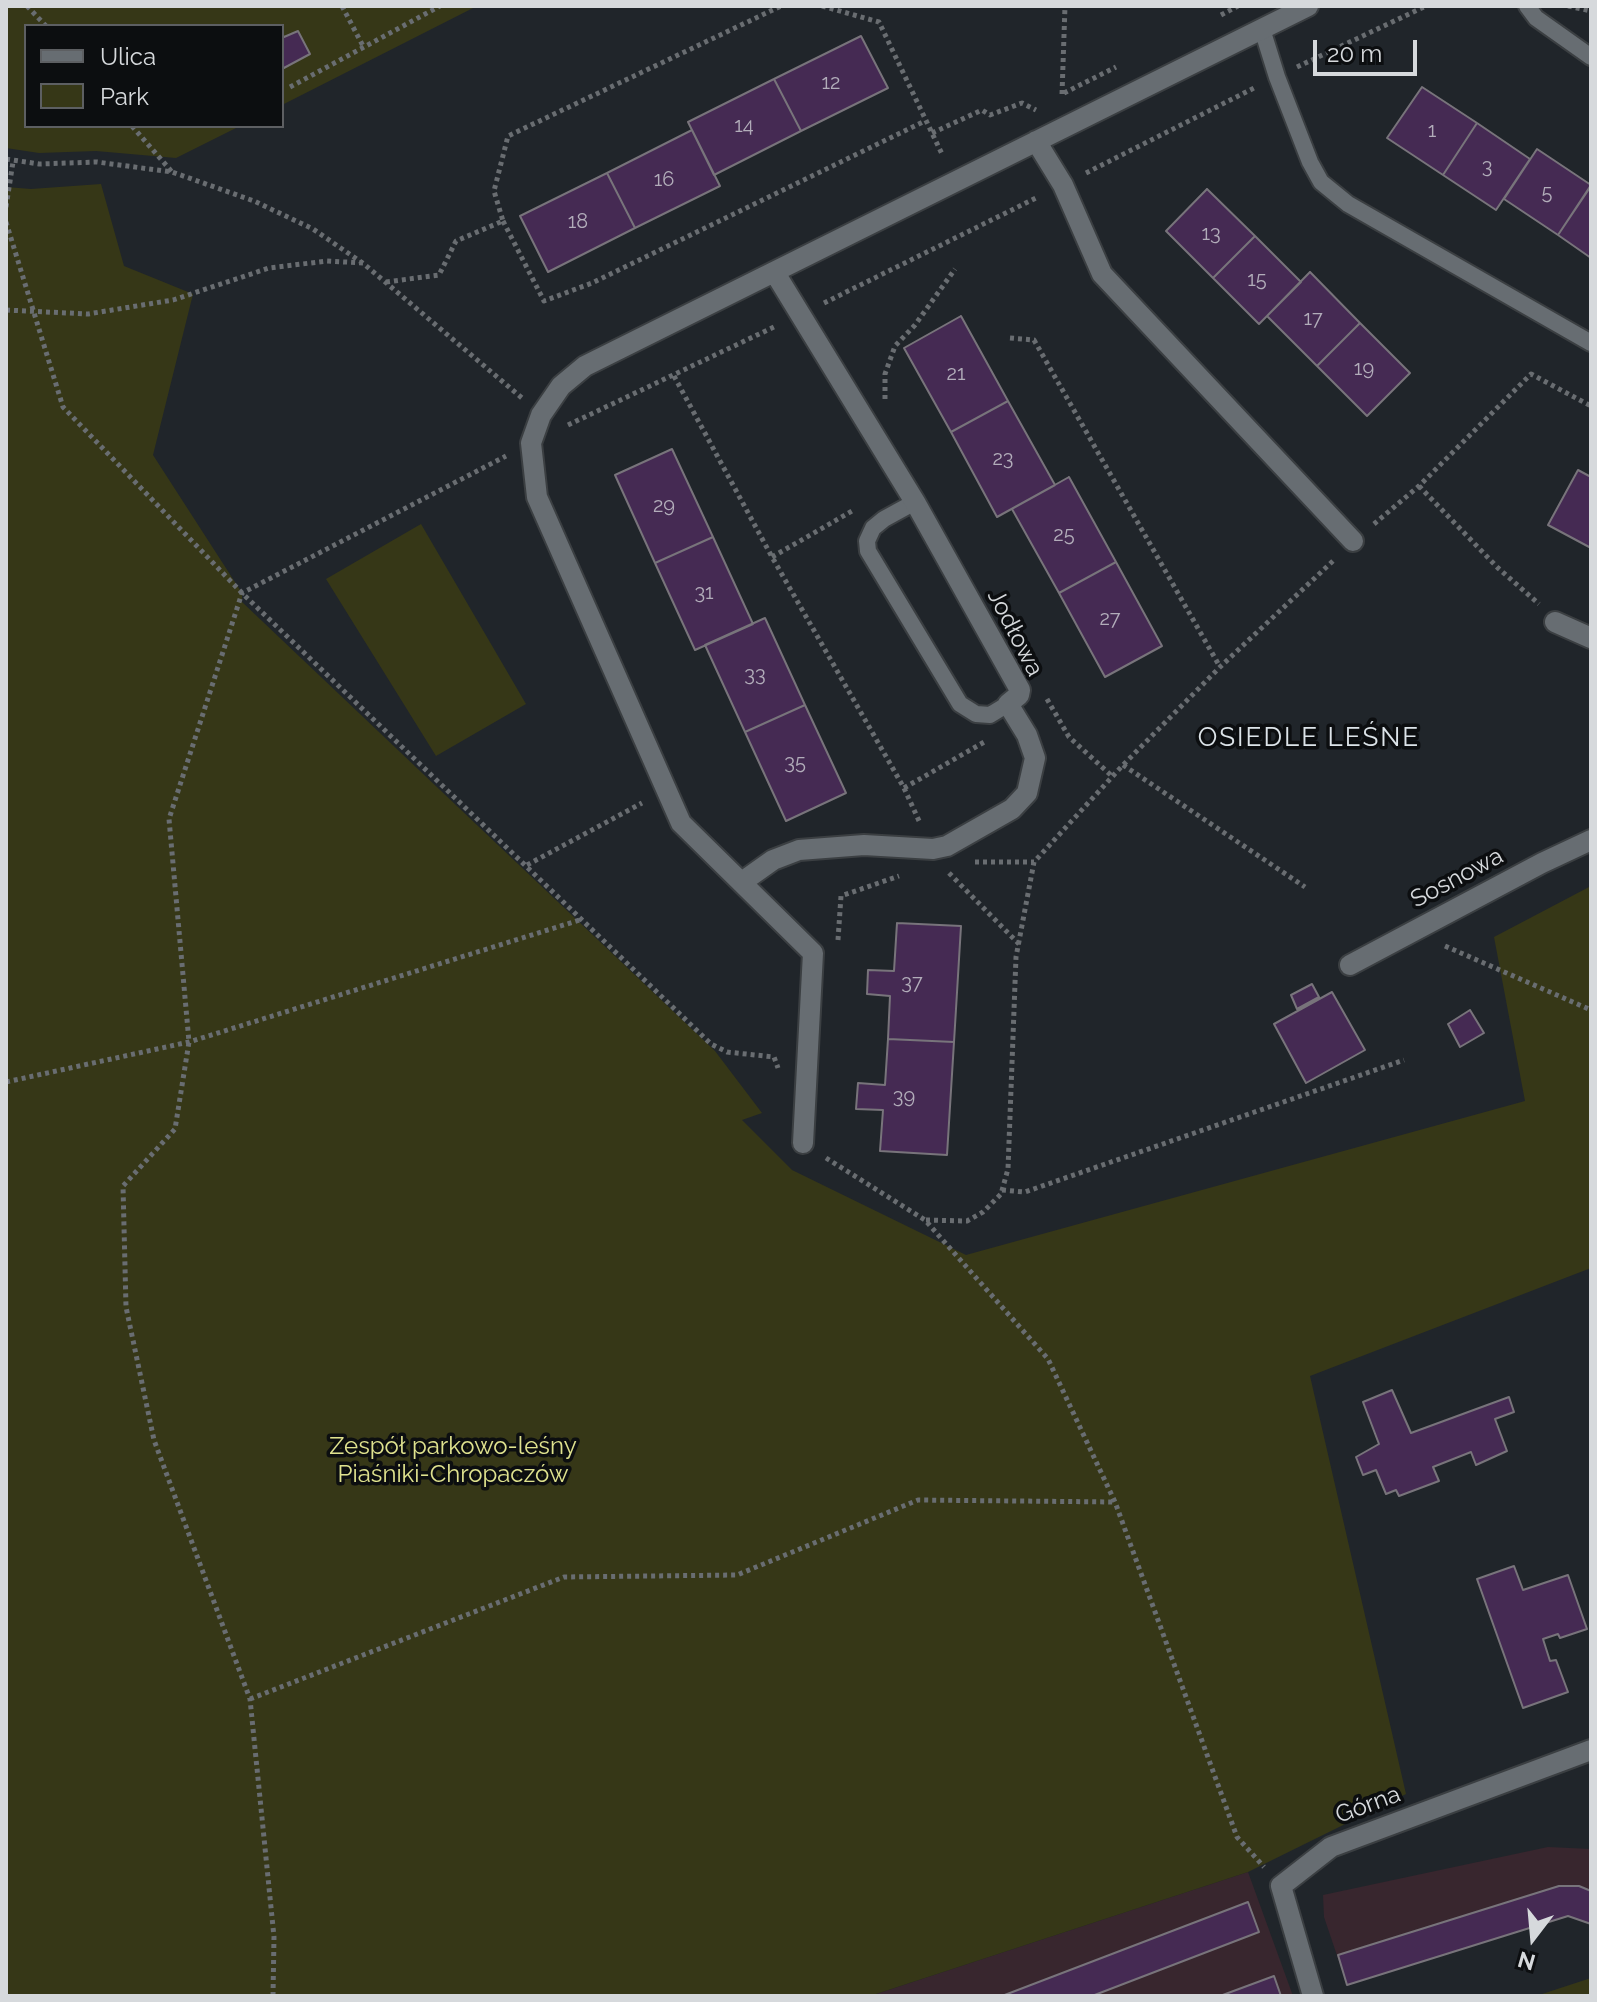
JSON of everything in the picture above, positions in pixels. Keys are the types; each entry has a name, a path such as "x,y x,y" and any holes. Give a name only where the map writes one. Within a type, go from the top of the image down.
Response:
{"street":[{"path":"803,1143 813,953 681,823 537,497 531,443 541,415 561,386 585,366 1308,6"},
{"path":"1036,141 1063,185 1102,274 1353,541"},
{"name":"Jodłowa","path":"742,882 773,860 799,850 864,845 936,856 947,846 1012,809 1027,793 1035,758 1027,735 1008,704 1019,695 1020,690 915,502 775,273"},
{"path":"1555,622 1591,638"},
{"name":"Sosnowa","path":"1350,965 1591,840"},
{"name":"Górna","path":"1281,1886 1331,1847 1591,1750"},
{"path":"1281,1886 1313,1996"}],"lane":[{"path":"1527,6 1536,18 1591,57"},
{"path":"1262,29 1277,77 1310,162 1321,182 1348,204 1591,343"},
{"path":"915,502 873,528 867,541 868,551 960,704 976,714 990,715 1008,704"}],"path":[{"path":"27,6 44,24"},
{"path":"342,6 363,46"},
{"path":"290,87 440,6"},
{"path":"781,6 508,136 494,191 503,221 544,301 592,283 925,121"},
{"path":"822,6 879,22 942,154"},
{"path":"1062,94 1065,6"},
{"path":"1214,19 1238,6"},
{"path":"273,1996 274,1937 250,1699 154,1440 126,1307 123,1186 175,1129 189,1042 169,819 242,593 531,443 801,314 1426,6"},
{"path":"1567,6 1591,11"},
{"path":"1055,104 1062,94 1120,65"},
{"path":"1302,65 1305,79"},
{"path":"932,133 982,110 990,115 1022,103 1040,111 1047,107"},
{"path":"134,128 172,172"},
{"path":"6,159 39,164 97,162 172,172 254,201 313,229 364,264 541,415"},
{"path":"6,207 13,162"},
{"path":"386,282 439,275 456,241 503,221"},
{"path":"6,222 63,407 242,593 711,1044 727,1052 774,1057 779,1072"},
{"path":"6,310 88,314 173,300 269,268 327,261 364,264"},
{"path":"887,408 885,374 895,346 915,325 955,269"},
{"path":"925,1220 967,1221 983,1212 1002,1190 1008,1169 1019,944 1034,862 1123,765 1220,667 1034,340 1010,338"},
{"path":"1486,420 1531,374 1591,406"},
{"path":"674,376 772,557 904,788 936,856 970,897 1019,944"},
{"path":"1419,486 1555,622"},
{"path":"772,557 864,505"},
{"path":"1046,697 1069,737 1113,777"},
{"path":"904,788 990,739"},
{"path":"1123,765 1305,887"},
{"path":"527,865 666,789"},
{"path":"837,955 841,896 936,856"},
{"path":"970,862 1034,862"},
{"path":"6,1082 189,1042 583,919"},
{"path":"1424,926 1443,945 1591,1010"},
{"path":"828,929 838,939"},
{"path":"1002,1190 1025,1192 1404,1060"},
{"path":"825,1148 824,1156 925,1220 1048,1359 1115,1502 1237,1837 1281,1886"},
{"path":"250,1699 564,1577 737,1575 918,1500 1115,1502"}],"shaded area":[{"path":"1548,1847 1591,1849 1591,1924 1568,1916 1347,1985 1324,1917 1323,1895"},
{"path":"1248,1872 1293,1996 870,1996"}],"green space":[{"path":"6,6 477,6 284,104 284,24 24,24 24,128 236,128 176,158 96,151 39,153 6,148"},
{"name":"Zespół parkowo-leśny Piaśniki-Chropaczów","path":"101,184 124,266 193,294 153,455 242,593 242,602 715,1051 762,1113 742,1120 792,1170 966,1255 1525,1101 1494,937 1591,886 1591,1268 1310,1376 1406,1794 1248,1872 870,1996 6,1996 6,187 31,189"},
{"path":"421,524 526,704 436,756 326,579"},
{"path":"1591,1978 1591,1996 1536,1996"}],"building":[{"path":"298,31 310,54 284,68 284,37"},
{"path":"861,36 888,88 801,131 774,79"},
{"path":"774,79 801,131 714,175 688,122"},
{"path":"1422,87 1477,123 1443,175 1387,138"},
{"path":"1477,123 1530,159 1496,210 1443,175"},
{"path":"692,130 720,186 635,228 607,173"},
{"path":"1537,149 1591,185 1558,235 1504,199"},
{"path":"607,173 635,228 548,272 520,216"},
{"path":"1591,186 1591,258 1558,235"},
{"path":"1207,189 1255,236 1213,278 1166,231"},
{"path":"1255,236 1301,282 1259,324 1213,278"},
{"path":"1310,272 1360,323 1317,366 1267,316"},
{"path":"961,316 1008,401 951,432 904,348"},
{"path":"1360,323 1410,373 1367,416 1317,366"},
{"path":"1008,401 1055,485 997,517 951,432"},
{"path":"672,449 713,537 655,563 615,475"},
{"path":"1578,470 1591,477 1591,548 1548,525"},
{"path":"1069,477 1116,562 1059,593 1012,509"},
{"path":"713,537 753,624 695,650 655,563"},
{"path":"1116,562 1162,646 1105,677 1059,593"},
{"path":"765,618 805,705 745,732 705,645"},
{"path":"805,705 846,793 786,821 745,732"},
{"path":"897,923 961,926 954,1042 888,1039 890,996 867,994 868,970 894,971"},
{"path":"1312,984 1319,997 1297,1009 1291,995"},
{"path":"1332,992 1365,1050 1306,1083 1274,1024"},
{"path":"1470,1010 1484,1033 1460,1047 1448,1024"},
{"path":"888,1039 954,1042 947,1155 880,1151 883,1110 856,1109 858,1083 885,1085"},
{"path":"1392,1390 1411,1433 1509,1397 1514,1412 1495,1419 1507,1451 1476,1465 1471,1452 1433,1467 1439,1481 1399,1496 1396,1490 1386,1494 1376,1470 1363,1475 1356,1457 1379,1444 1363,1402"},
{"path":"1514,1566 1523,1590 1568,1575 1587,1629 1560,1638 1558,1634 1543,1639 1550,1661 1556,1660 1568,1692 1523,1708 1477,1579"},
{"path":"1559,1886 1579,1886 1591,1891 1591,1924 1568,1916 1347,1985 1338,1955"},
{"path":"1248,1902 1259,1932 1092,1996 1002,1996"},
{"path":"1274,1976 1281,1996 1220,1996"}],"district":[{"name":"OSIEDLE LEŚNE","path":"1309,738"}]}
